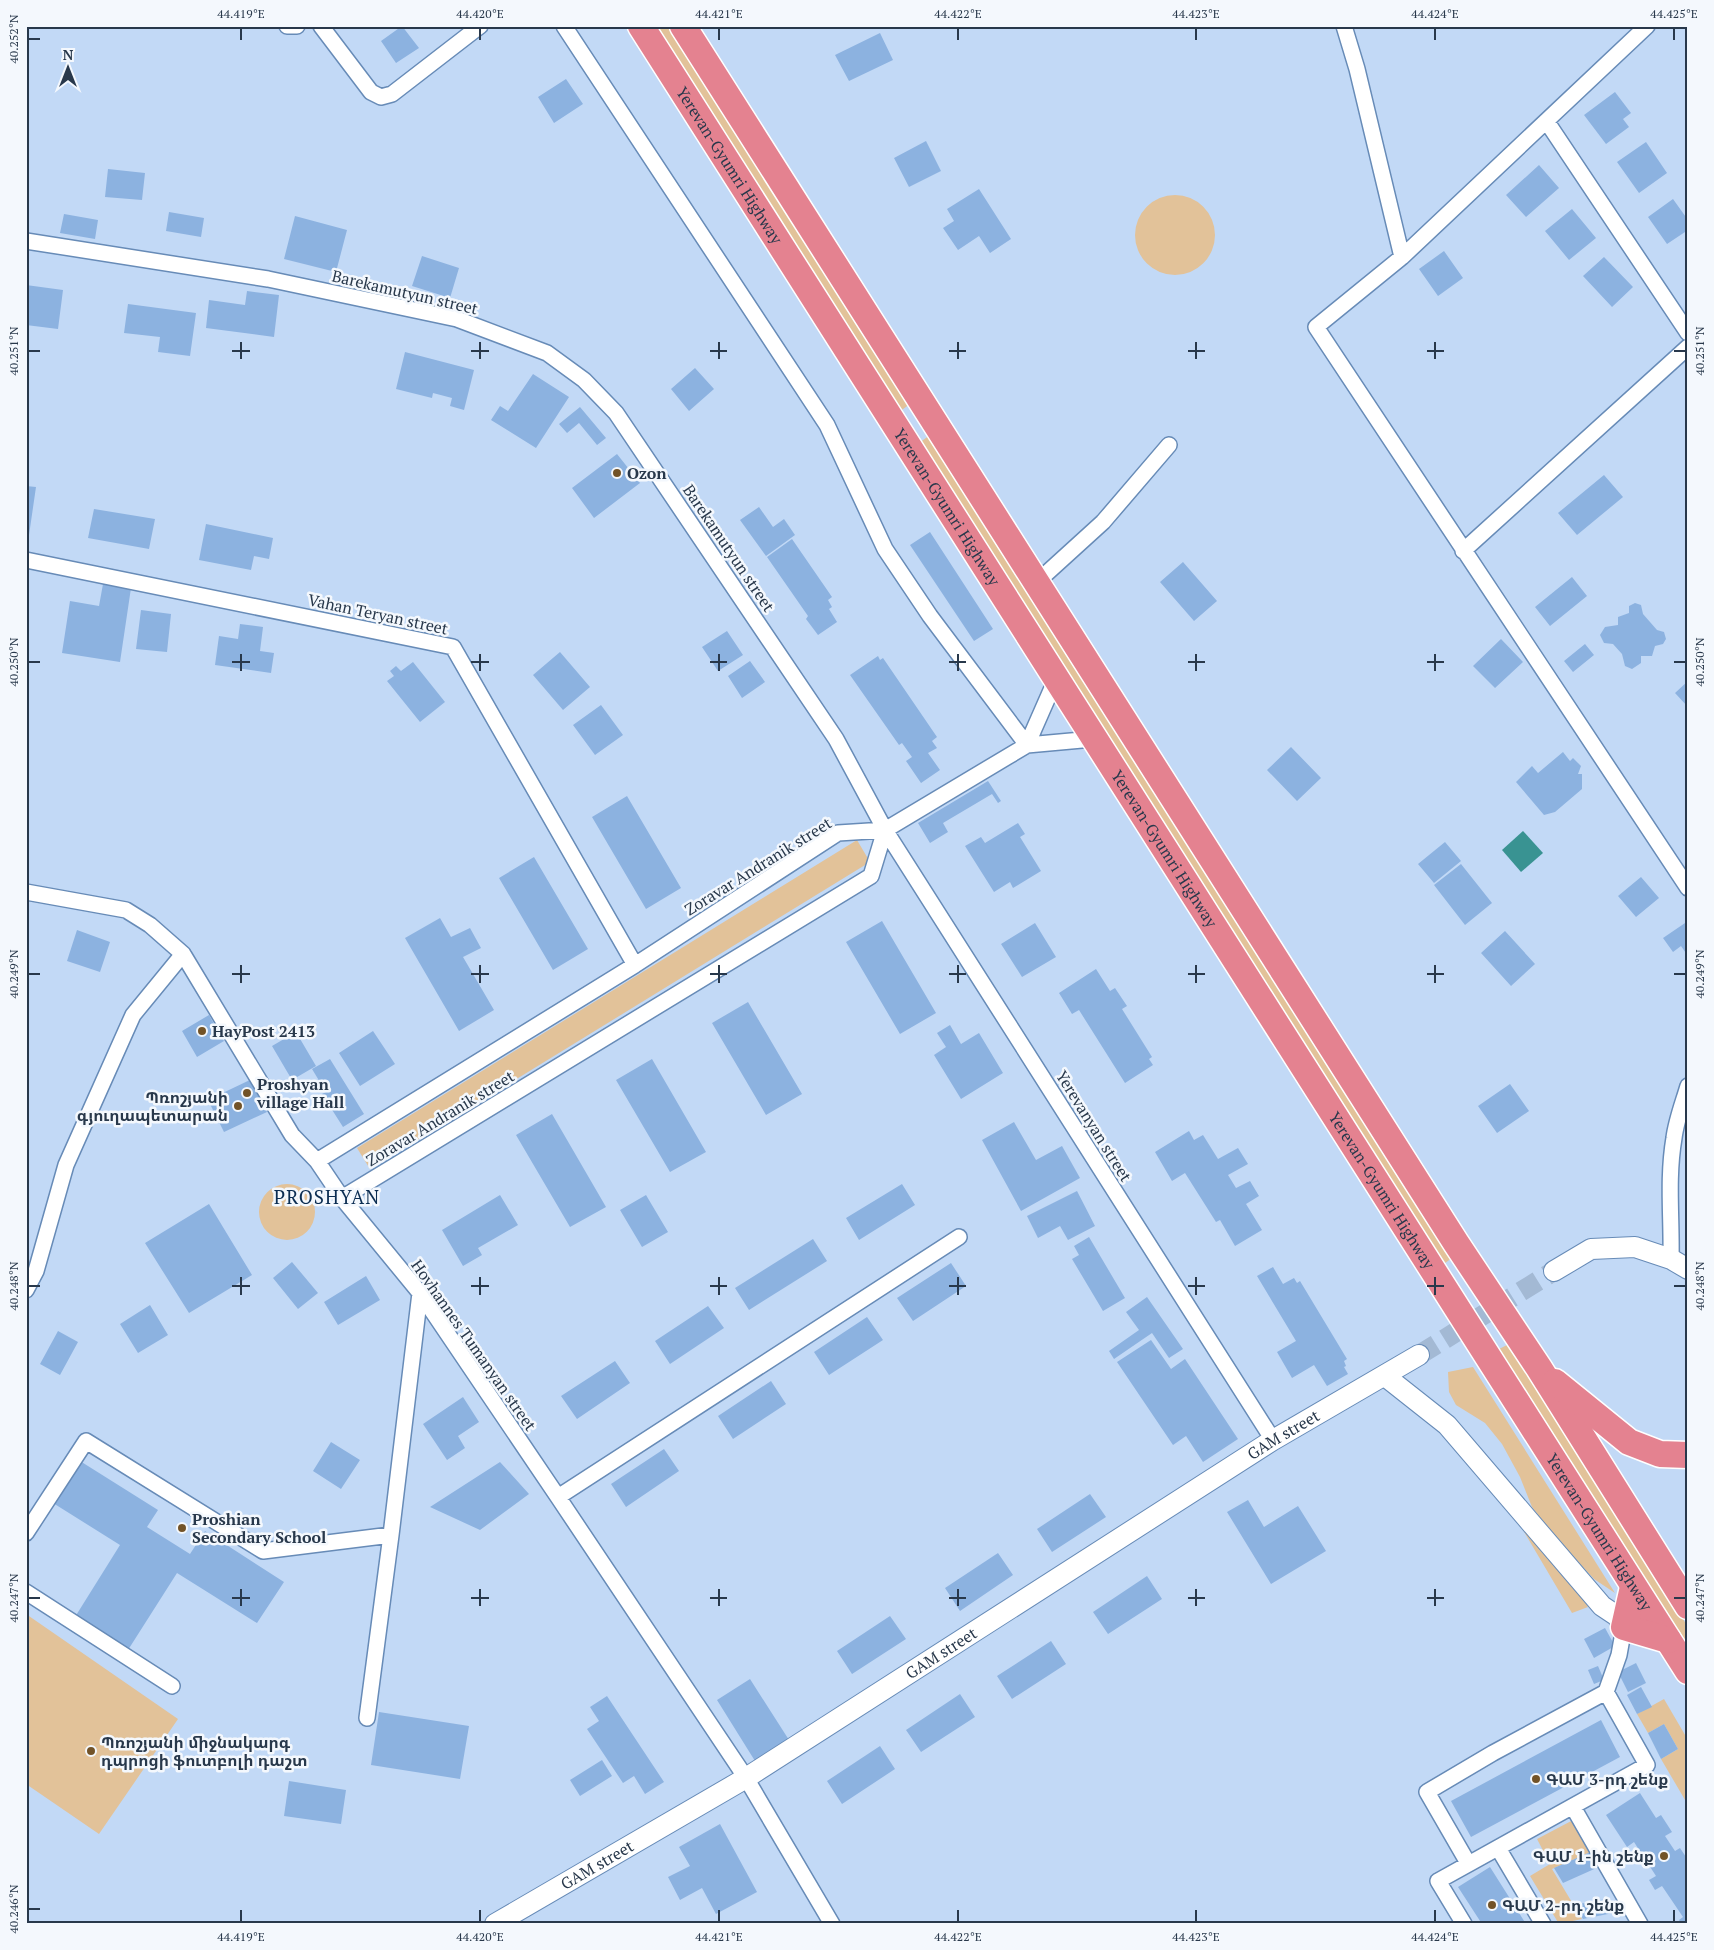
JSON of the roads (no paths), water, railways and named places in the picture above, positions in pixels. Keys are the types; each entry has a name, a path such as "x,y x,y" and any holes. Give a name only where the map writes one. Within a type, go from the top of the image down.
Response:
{"highway":[{"name":"Yerevan-Gyumri Highway","path":"641,26 1093,739 1688,1671"},
{"path":"683,26 1456,1243 1539,1368 1688,1606"},
{"path":"899,433 929,413"},
{"path":"1539,1368 1629,1442 1660,1454 1688,1455"},
{"path":"1633,1587 1624,1627 1668,1640"}],"street":[{"path":"287,26 297,26"},
{"path":"321,26 371,92 381,97 392,94 480,26"},
{"path":"564,26 827,425 885,549 930,616 1027,745"},
{"path":"1344,26 1357,69 1402,257"},
{"path":"1647,26 1402,257 1316,327 1688,888"},
{"path":"1547,122 1688,334"},
{"name":"Barekamutyun street","path":"26,241 268,279 457,319 547,353 584,380 616,414 836,739 885,830"},
{"path":"1463,551 1688,347"},
{"path":"1037,582 1103,522 1169,445"},
{"name":"Vahan Teryan street","path":"26,560 453,647 634,965"},
{"path":"1027,745 1056,679"},
{"path":"885,830 1027,745 1093,739"},
{"name":"Zoravar Andranik street","path":"317,1161 634,965 838,833 885,830 871,876 342,1198"},
{"name":"Yerevanyan street","path":"885,830 1273,1440"},
{"name":"Hovhannes Tumanyan street","path":"26,892 126,910 150,925 183,954 292,1135 317,1161 342,1198 420,1293 746,1778 832,1924"},
{"path":"26,1290 36,1271 66,1165 133,1014 183,954"},
{"path":"1679,1264 1669,1206 1674,1138 1688,1086"},
{"path":"558,1497 959,1238"},
{"path":"1554,1271 1591,1249 1635,1247 1679,1264"},
{"path":"366,1718 391,1536 420,1293"},
{"name":"GAM street","path":"495,1924 746,1778 1273,1440 1420,1355"},
{"path":"1385,1376 1447,1424 1602,1606 1617,1616 1624,1627 1619,1655 1606,1692 1493,1753 1427,1792 1468,1863"},
{"path":"26,1534 86,1441 263,1551 391,1536"},
{"path":"26,1592 172,1686"},
{"path":"1458,1920 1438,1881 1647,1765 1606,1692"},
{"path":"1573,1807 1640,1924"},
{"path":"1498,1848 1543,1924"}],"tunnel":[{"path":"1419,1355 1554,1271"}],"place":[{"name":"Ozon","path":"617,473"},
{"name":"HayPost 2413","path":"202,1031"},
{"name":"Proshyan village Hall","path":"247,1093"},
{"name":"Պռոշյանի գյուղապետարան","path":"238,1106"},
{"name":"Proshian Secondary School","path":"182,1528"},
{"name":"Պռոշյանի միջնակարգ դպրոցի ֆուտբոլի դաշտ","path":"91,1751"},
{"name":"ԳԱՄ 3-րդ շենք","path":"1536,1779"},
{"name":"ԳԱՄ 1-ին շենք","path":"1664,1856"},
{"name":"ԳԱՄ 2-րդ շենք","path":"1492,1905"}],"district":[{"name":"PROSHYAN","path":"327,1197"}]}
